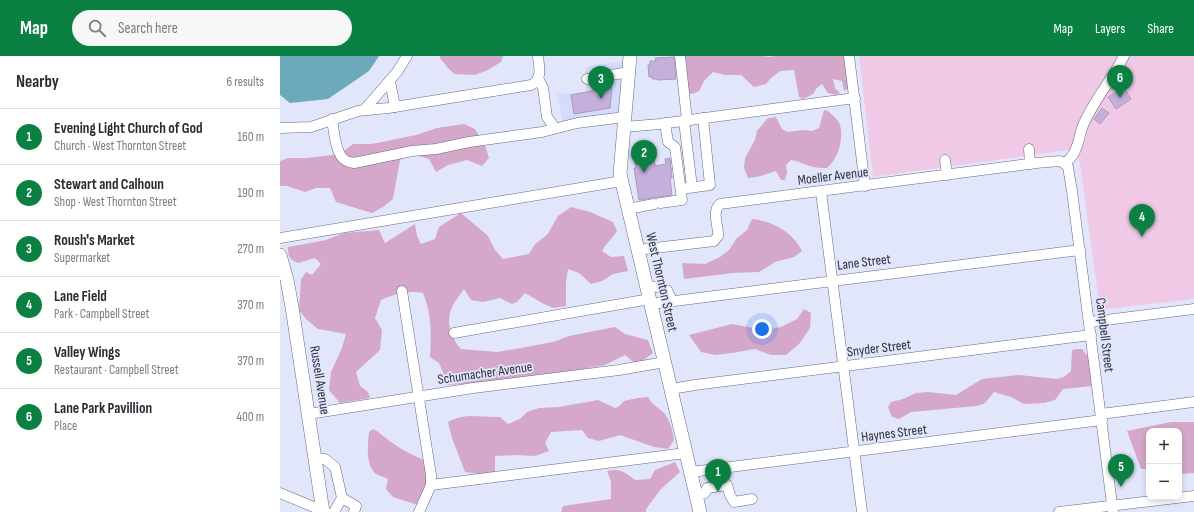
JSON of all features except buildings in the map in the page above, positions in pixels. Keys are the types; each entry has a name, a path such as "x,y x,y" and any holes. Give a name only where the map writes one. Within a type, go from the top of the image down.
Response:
{"main road":[{"name":"West Thornton Street","path":"630,56 620,169 628,209 700,512"},
{"name":"Russell Avenue","path":"280,254 292,307 315,459 326,512"}],"street":[{"path":"364,110 390,81 407,56"},
{"path":"280,128 311,127 364,110 395,107 531,84 535,82 540,73 538,56"},
{"path":"680,56 692,187"},
{"path":"849,56 865,186"},
{"path":"1064,163 1070,160 1085,120 1124,56"},
{"path":"587,79 628,72"},
{"path":"538,78 543,88 547,117 555,128"},
{"path":"390,81 395,107"},
{"path":"332,120 340,157 346,161 354,163 412,151 436,149 469,142 542,132 577,123 665,123 854,98"},
{"path":"681,188 710,184 703,118"},
{"path":"628,209 682,200 675,147 668,142 665,123"},
{"path":"1029,149 1030,164"},
{"path":"945,160 947,176"},
{"name":"Moeller Avenue","path":"638,250 714,241 718,236 716,208 720,204 947,176 1030,164 1060,161 1064,163"},
{"name":"Campbell Street","path":"1064,163 1068,167 1072,191 1113,509"},
{"path":"280,238 622,181"},
{"path":"821,192 862,512"},
{"name":"Lane Street","path":"454,333 651,301 672,301 1080,250"},
{"path":"647,286 659,287 667,290 672,301"},
{"path":"402,291 431,475 431,485 419,512"},
{"path":"1090,322 1194,309"},
{"name":"Snyder Street","path":"671,389 1091,335"},
{"name":"Schumacher Avenue","path":"309,414 418,396 530,380 619,370 665,362"},
{"name":"Haynes Street","path":"691,472 854,452 1101,417 1194,402"},
{"path":"431,485 686,453"},
{"path":"315,459 325,459 335,467 342,498 356,506 354,512"},
{"path":"726,467 727,485 734,502 752,499"},
{"path":"696,495 705,493 707,488 727,485"},
{"path":"280,494 326,512 342,498"},
{"path":"1059,512 1113,509 1194,496"}],"shaded area":[{"path":"280,56 379,56 369,71 328,99 290,103 280,95"},
{"path":"440,56 503,56 501,62 488,70 475,75 454,74 440,58"},
{"path":"685,56 844,56 848,88 844,91 842,81 833,79 835,88 840,93 836,95 828,93 822,84 813,94 803,99 799,97 794,70 780,71 766,84 754,87 741,75 725,75 713,72 704,81 699,91 693,94 688,93"},
{"path":"859,56 1194,56 1194,298 1100,310 1080,164 1076,149 873,177"},
{"path":"626,61 623,116 564,125 557,94 586,92 585,67"},
{"path":"824,110 828,111 837,119 841,130 841,142 837,154 827,168 814,167 791,160 786,165 787,172 785,180 781,180 776,171 757,177 748,178 744,168 745,158 755,140 757,131 768,118 776,117 782,129 787,132 803,130 812,131 819,128"},
{"path":"464,124 475,129 486,148 489,158 482,166 467,160 448,165 436,172 429,159 411,154 400,160 393,199 372,213 336,202 330,188 316,188 305,192 287,186 280,186 280,161 288,158 307,158 340,154 353,144 371,144 416,135 437,128"},
{"path":"571,207 590,212 613,222 617,231 602,251 611,257 624,256 628,271 613,274 602,281 591,284 579,273 568,269 566,282 566,306 553,308 525,293 517,302 512,304 500,298 483,302 471,300 464,289 453,305 449,317 450,328 454,339 461,349 497,352 553,342 569,336 615,327 625,334 648,340 653,353 637,365 625,355 605,365 554,374 502,381 448,385 439,363 430,357 431,333 428,309 423,293 407,292 396,294 381,300 375,318 382,330 380,350 356,372 360,386 368,392 370,398 340,403 329,390 331,372 342,348 346,334 318,329 306,319 299,310 301,279 306,272 312,275 321,264 315,258 298,263 295,262 291,259 288,253 288,247 326,240 344,233 379,230 385,243 415,224 417,236 421,244 435,239 439,227 461,213 488,236 495,250 503,259 529,254 535,244 547,235 558,216"},
{"path":"752,219 767,222 781,229 793,238 802,251 794,257 775,262 759,272 733,273 684,279 682,263 705,264 720,257 729,250 737,238 747,230"},
{"path":"804,309 811,313 810,328 799,344 786,355 771,355 755,349 715,355 701,352 689,335 732,324 764,330 781,327 797,319"},
{"path":"1082,349 1090,359 1092,386 1063,389 1055,400 1044,403 1024,404 1011,397 994,392 985,403 977,406 911,412 899,419 892,417 888,407 891,402 903,399 916,393 928,392 956,395 982,379 1019,375 1057,379 1064,377 1071,371 1072,350"},
{"path":"648,397 653,404 664,413 670,422 674,440 668,449 654,447 620,435 599,441 588,438 582,430 551,432 545,443 549,451 535,456 495,456 495,472 485,475 465,472 452,438 448,422 468,416 500,417 508,424 520,419 527,412 539,408 559,407 598,400 615,408 624,401"},
{"path":"1171,422 1194,422 1194,473 1182,474 1182,428 1146,428 1146,469 1141,469 1127,431"},
{"path":"373,429 402,449 426,461 429,478 418,505 393,497 386,489 388,479 376,474 372,470 368,448 369,432"},
{"path":"675,462 680,472 661,489 646,509 646,512 561,512 563,506 611,499 611,481 607,471 619,470 635,480 650,479 655,470"}],"place":[{"name":"Lane Park Pavillion","path":"1120,98"},
{"name":"Roush's Market","path":"601,99"},
{"name":"Stewart and Calhoun","path":"644,173"},
{"name":"Lane Field","path":"1142,237"},
{"name":"Valley Wings","path":"1121,487"},
{"name":"Evening Light Church of God","path":"718,492"}]}
